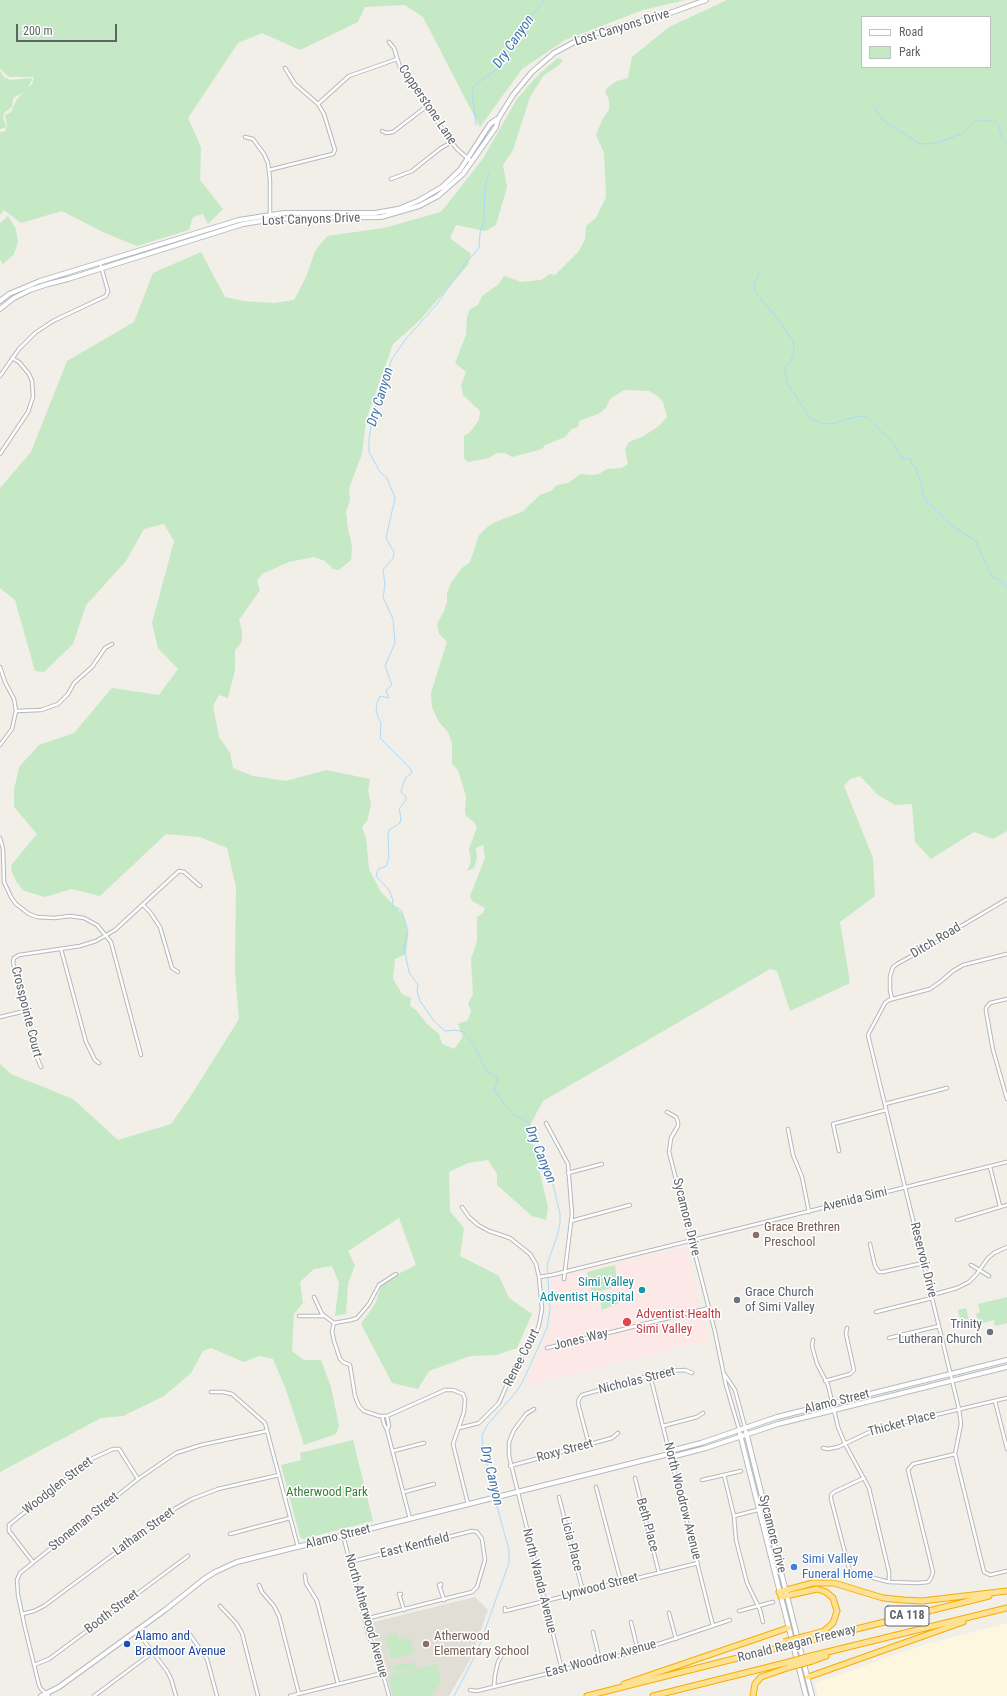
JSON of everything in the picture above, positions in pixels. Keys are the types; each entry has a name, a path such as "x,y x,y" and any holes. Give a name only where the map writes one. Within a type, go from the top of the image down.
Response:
{"highway":[{"path":"787,1593 813,1583 834,1583 883,1598 922,1601 944,1600 1007,1591"},
{"path":"780,1594 817,1589 830,1594 835,1602 837,1615 833,1623 824,1631 807,1639"},
{"name":"Ronald Reagan Freeway","path":"587,1696 758,1653 785,1644 1007,1591"},
{"name":"Ronald Reagan Freeway","path":"653,1696 812,1659 848,1648 1007,1608"},
{"path":"808,1677 985,1614"},
{"path":"606,1691 636,1679 665,1671 788,1628"},
{"path":"752,1696 755,1684 761,1677 789,1664"}],"main road":[{"name":"Lost Canyons Drive","path":"0,309 30,290 270,217 381,217 404,212 419,206 438,196 459,178 496,127 498,119 513,95 532,72 543,62 566,46 593,34 670,13 706,0"},
{"name":"Lost Canyons Drive","path":"0,301 24,286 239,220 270,217 375,213 398,209 418,201 442,187 460,170 490,124 498,119"},
{"name":"Alamo Street","path":"42,1696 48,1695 215,1572 237,1562 669,1454 674,1450 701,1443 778,1417 1007,1360"},
{"name":"Alamo Street","path":"669,1454 675,1456 778,1424 1007,1367"},
{"name":"Sycamore Drive","path":"745,1427 812,1696"},
{"name":"Sycamore Drive","path":"739,1429 806,1696"}],"street":[{"name":"Copperstone Lane","path":"389,42 394,48 400,67 452,142 472,162"},
{"path":"318,104 349,76 356,72 377,67 397,59"},
{"path":"269,170 333,154 335,150 324,114 318,104 295,84 285,68"},
{"path":"382,131 386,133 393,132 427,106"},
{"path":"244,137 254,139 264,154 269,170 270,217"},
{"path":"391,179 412,171 441,148 452,142"},
{"path":"0,376 26,341 44,327 106,296 108,291 100,263"},
{"path":"0,454 28,412 33,397 33,389 29,374 12,358"},
{"path":"16,711 41,710 58,704 63,700 78,680 92,668 105,648 112,644"},
{"path":"0,667 5,682 14,699 16,711 12,729 0,745"},
{"path":"0,838 4,857 4,882 16,904 30,914 37,916 54,918 70,916 84,918 97,925 106,936 114,949 142,1055"},
{"path":"99,1062 95,1060 86,1042 61,949 88,944 106,936 143,905 176,872 182,871 200,886"},
{"name":"Ditch Road","path":"892,999 890,990 890,976 893,967 1007,899"},
{"path":"143,905 150,912 160,927 172,968 178,972"},
{"name":"Crosspointe Court","path":"41,1066 36,1055 24,1011 13,962 14,958 18,955 61,949"},
{"path":"892,999 930,989 953,971 964,965 1007,954"},
{"name":"Reservoir Drive","path":"892,999 885,1003 868,1035 960,1409 961,1424 955,1454 984,1572 987,1575 1007,1571"},
{"path":"1007,999 990,1002 987,1005 986,1011 993,1050 1007,1099"},
{"path":"0,1017 24,1011"},
{"path":"885,1104 947,1088"},
{"path":"839,1151 833,1124 886,1110"},
{"name":"Sycamore Drive","path":"667,1112 676,1117 678,1122 678,1126 671,1138 669,1152 709,1308 726,1385 739,1429"},
{"path":"546,1123 568,1164 571,1221 563,1273 564,1279"},
{"path":"788,1129 793,1155 802,1177 808,1212"},
{"name":"Avenida Simi","path":"540,1277 552,1276 1007,1162"},
{"path":"568,1173 602,1164"},
{"path":"990,1166 1000,1206"},
{"path":"571,1221 630,1205"},
{"path":"957,1220 1007,1205"},
{"name":"Renee Court","path":"459,1428 479,1423 502,1398 512,1372 530,1346 539,1325 542,1302 540,1277 536,1264 526,1250 510,1238 489,1231 478,1225 469,1217 462,1207"},
{"path":"870,1244 875,1266 879,1272 923,1263"},
{"path":"876,1312 964,1285 973,1279 988,1258 994,1253 1007,1247"},
{"path":"971,1265 989,1276"},
{"path":"314,1297 317,1307 324,1316 334,1323 351,1320 357,1318 369,1304 379,1285 387,1278 396,1274"},
{"name":"Jones Way","path":"547,1348 709,1308"},
{"path":"298,1316 324,1316"},
{"path":"334,1323 332,1331 340,1359 350,1365 355,1396 359,1406 364,1411 387,1416 445,1390 453,1390 463,1394 465,1399 464,1412 453,1444 468,1504"},
{"path":"889,1338 939,1326"},
{"path":"825,1380 852,1372 854,1368 846,1334 847,1328"},
{"path":"813,1340 812,1346 817,1364 825,1380 844,1444 869,1488 888,1568 889,1582"},
{"name":"Nicholas Street","path":"589,1445 578,1403 582,1395 650,1375 675,1370 692,1372"},
{"name":"North Woodrow Avenue","path":"650,1375 713,1626"},
{"name":"Sycamore Drive","path":"724,1375 735,1390 745,1427"},
{"path":"211,1392 227,1393 236,1397 262,1420 267,1431 298,1547"},
{"name":"Thicket Place","path":"822,1448 833,1448 876,1429 1007,1398"},
{"path":"995,1401 1007,1449"},
{"name":"North Wanda Avenue","path":"534,1409 526,1414 511,1434 508,1449 516,1492 562,1670"},
{"path":"663,1426 703,1414"},
{"path":"382,1416 393,1450 410,1519"},
{"path":"387,1416 389,1426 387,1430"},
{"name":"Stoneman Street","path":"48,1695 41,1689 22,1614 18,1595 17,1577 20,1573 161,1462 184,1449 267,1431"},
{"name":"Roxy Street","path":"510,1466 612,1438 618,1433"},
{"path":"393,1450 424,1443"},
{"name":"Woodglen Street","path":"33,1562 9,1531 9,1525 89,1460 113,1449 119,1450 138,1479"},
{"path":"864,1478 834,1492 831,1495 850,1572 889,1582 918,1583 930,1580 933,1572 908,1470 913,1464 955,1454"},
{"path":"702,1480 741,1471"},
{"name":"Latham Street","path":"22,1614 34,1611 44,1606 176,1508 192,1499 218,1489 279,1475"},
{"path":"724,1475 734,1516 736,1540 747,1583 760,1610 763,1622"},
{"name":"Beth Place","path":"634,1478 659,1573"},
{"path":"404,1492 434,1484"},
{"path":"596,1487 621,1582"},
{"name":"Licia Place","path":"559,1497 583,1592"},
{"path":"734,1516 765,1508"},
{"path":"230,1534 290,1518"},
{"name":"East Kentfield","path":"350,1562 472,1531 479,1534 484,1548 484,1560 474,1590 469,1593 444,1600"},
{"name":"North Atherwood Avenue","path":"343,1535 370,1638 378,1655 389,1696"},
{"name":"Booth Street","path":"34,1665 49,1659 188,1556"},
{"name":"Lynwood Street","path":"505,1608 505,1611 698,1563"},
{"path":"305,1575 306,1583 317,1600 338,1684"},
{"path":"259,1585 262,1592 274,1606 279,1616 299,1694"},
{"path":"365,1620 444,1600 439,1585 441,1585"},
{"path":"401,1594 399,1594 404,1610"},
{"path":"739,1611 773,1602"},
{"path":"220,1606 236,1623 242,1634 258,1696"},
{"path":"669,1613 676,1639"},
{"name":"East Woodrow Avenue","path":"470,1690 477,1691 638,1651 730,1620"},
{"path":"631,1622 638,1651"},
{"path":"136,1630 171,1679 176,1696"},
{"path":"188,1632 207,1659 217,1696"},
{"path":"593,1632 600,1661"},
{"path":"494,1687 498,1662 503,1654 511,1649"},
{"path":"94,1696 153,1652"},
{"path":"290,1696 383,1673"}],"shaded area":[{"name":"Adventist Health Simi Valley","path":"683,1248 686,1249 709,1340 525,1386 549,1330 552,1314 551,1278"},
{"name":"Atherwood Elementary School","path":"475,1597 488,1610 471,1658 449,1696 392,1696 380,1650 373,1637 370,1623"},
{"path":"1007,1623 1007,1696 818,1696 815,1683 927,1644"}],"green space":[{"path":"0,0 685,0 643,10 565,40 522,69 480,127 423,17 405,5 365,7 358,22 300,50 262,33 238,43 188,118 201,147 200,180 223,209 208,224 203,214 193,217 189,230 137,246 105,233 62,211 21,223 4,210 0,215 0,132 5,131 7,126 5,115 11,112 17,99 24,92 13,98 12,107 4,113 3,117 6,126 5,128 0,129 0,71 4,77 10,80 31,78 32,80 28,87 32,84 34,77 9,77 0,69"},
{"path":"727,0 1007,0 1007,831 993,839 974,832 931,859 915,842 912,804 895,805 878,795 860,776 850,779 844,786 873,858 875,896 840,922 850,983 790,1011 777,971 770,969 543,1101 529,1127 548,1207 546,1220 532,1216 497,1185 497,1174 488,1160 468,1163 449,1172 450,1211 464,1228 460,1256 499,1276 509,1298 532,1314 517,1348 496,1355 470,1356 429,1371 418,1389 392,1383 361,1324 375,1304 381,1286 400,1273 416,1265 399,1218 348,1251 355,1265 348,1284 346,1314 335,1316 339,1283 332,1266 314,1269 300,1282 303,1303 294,1314 292,1351 304,1360 321,1360 331,1387 339,1426 336,1434 304,1445 286,1390 273,1359 259,1356 244,1362 211,1348 203,1351 191,1373 164,1396 123,1416 101,1418 0,1472 0,1064 11,1074 73,1099 118,1140 171,1124 192,1094 239,1019 235,972 236,887 227,848 200,837 166,834 100,896 71,889 45,897 24,891 17,883 11,870 12,864 37,834 14,807 14,790 19,767 39,745 74,733 112,688 159,695 178,669 158,648 152,623 174,541 164,524 144,529 126,561 86,605 73,644 44,672 35,671 15,600 0,588 0,488 31,452 67,361 134,322 153,273 201,252 225,297 243,301 274,303 294,300 306,277 315,251 327,236 384,228 441,212 482,160 517,99 538,75 558,58 563,60 558,66 544,75 530,97 513,150 503,165 507,187 496,225 485,231 456,225 450,238 471,254 468,265 420,320 393,344 366,420 362,454 349,488 350,500 346,512 352,546 351,560 339,570 333,569 325,561 314,557 289,562 262,574 257,581 260,590 239,620 242,631 242,642 235,650 235,670 228,698 219,695 213,706 219,737 230,753 233,768 253,776 286,781 326,770 370,779 368,790 371,805 367,821 362,827 366,838 369,869 381,892 404,916 408,936 406,954 395,959 393,979 402,994 411,998 410,1006 416,1010 427,1024 439,1034 442,1044 454,1049 463,1037 458,1024 468,1020 471,1011 468,1004 473,994 471,959 477,941 477,917 483,913 485,908 472,901 470,896 485,858 483,845 476,848 477,858 474,868 467,871 471,862 469,849 477,827 474,822 466,816 466,797 458,770 452,764 452,744 448,732 439,722 432,707 431,693 447,642 439,634 437,624 447,602 447,593 452,581 462,568 470,562 479,535 486,528 493,523 524,511 540,495 551,491 557,485 568,483 581,474 599,474 607,469 621,468 628,464 625,450 629,442 642,437 659,426 667,417 663,402 658,396 649,391 624,390 610,399 606,408 600,413 579,421 578,427 572,429 565,437 545,445 542,449 512,457 505,453 497,453 489,458 468,462 464,458 464,436 470,432 479,420 480,411 463,395 461,385 466,372 455,363 466,335 467,317 470,309 478,305 482,296 499,284 504,276 521,282 541,280 550,274 555,275 579,251 585,239 586,226 596,218 606,197 604,153 596,135 603,118 609,110 609,100 605,91 617,81 628,78 632,57 669,27"},
{"path":"8,216 16,229 18,242 14,254 3,264 0,260 0,223"},
{"path":"615,1265 618,1286 592,1294 587,1272"},
{"path":"611,1295 617,1299 618,1304 602,1310 599,1297"},
{"path":"1007,1297 1007,1323 995,1326 994,1320 979,1324 976,1314 980,1312 978,1304"},
{"path":"966,1308 969,1320 961,1322 958,1310"},
{"name":"Atherwood Park","path":"353,1440 373,1521 303,1539 300,1537 281,1465 301,1460 300,1453"},
{"path":"397,1633 399,1640 410,1638 414,1653 391,1659 385,1637"},
{"path":"415,1663 416,1668 394,1673 392,1666"},
{"path":"437,1664 441,1681 432,1696 393,1696 388,1676"}],"waterway":[{"name":"Dry Canyon","path":"476,125 472,94 474,86 498,68 504,53 544,0"},
{"path":"873,106 884,121 920,144 937,143 963,133 973,123 980,120 997,122 1003,139 1007,142"},
{"name":"Dry Canyon","path":"487,172 489,175 485,184 484,220 480,233 479,248 463,266 437,304 405,340 392,359 373,415 369,439 369,452 380,472 387,478 395,498 386,538 394,552 393,558 383,570 385,585 383,597 393,619 395,643 385,666 392,685 386,690 389,698 380,696 376,710 381,723 380,738 403,761 412,773 406,777 402,787 401,792 406,797 406,800 399,809 401,818 400,823 389,830 389,858 386,866 379,869 376,876 389,890 393,900 392,905 401,910 408,930 404,948 409,972 418,985 417,991 420,1001 434,1021 445,1031 455,1030 464,1032 474,1045 486,1071 497,1077 498,1081 494,1089 506,1107 513,1114 527,1121 533,1130 551,1176 560,1214 560,1223 557,1236 547,1265 550,1309 547,1328 517,1391 488,1424 482,1435 483,1447 494,1496"},
{"path":"759,273 754,284 755,292 779,320 793,341 794,351 785,372 788,384 810,418 822,423 831,424 859,416 866,417 889,438 896,447 901,458 911,459 912,465 916,468 925,499 951,525 976,541 992,577 1000,580 1007,587"},
{"name":"Dry Canyon","path":"454,1696 477,1652 509,1563 509,1550 495,1499"}],"place":[{"name":"Grace Brethren Preschool","path":"756,1235"},
{"name":"Simi Valley Adventist Hospital","path":"642,1290"},
{"name":"Grace Church of Simi Valley","path":"737,1300"},
{"name":"Adventist Health Simi Valley","path":"627,1322"},
{"name":"Trinity Lutheran Church","path":"990,1332"},
{"name":"Simi Valley Funeral Home","path":"794,1567"},
{"name":"Alamo and Bradmoor Avenue","path":"127,1644"},
{"name":"Atherwood Elementary School","path":"426,1644"}]}
